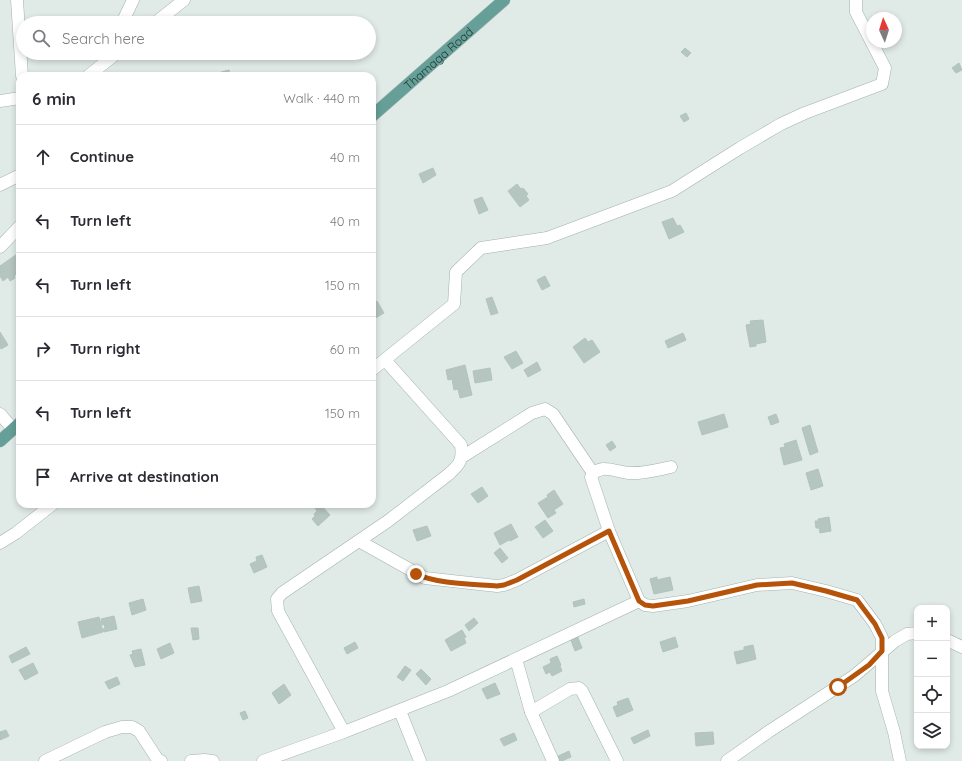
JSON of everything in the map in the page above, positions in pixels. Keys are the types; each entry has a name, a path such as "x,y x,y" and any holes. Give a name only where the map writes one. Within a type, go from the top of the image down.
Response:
{"main road":[{"name":"Thamaga Road","path":"376,112 504,0"},
{"path":"0,441 16,426"}],"street":[{"path":"17,0 18,16"},
{"path":"126,16 134,0"},
{"path":"164,16 184,0"},
{"path":"376,367 417,332 454,304 456,272 481,248 547,238 672,191 740,148 805,112 882,84 885,68 856,12 856,0"},
{"path":"21,60 22,72"},
{"path":"91,72 99,60"},
{"path":"93,72 108,60"},
{"path":"0,101 16,99"},
{"path":"0,185 16,177"},
{"path":"0,247 16,230"},
{"path":"385,360 461,445 462,457"},
{"path":"344,732 278,611 277,599 282,593 388,521 449,474 457,466 462,457 532,413 545,408 553,414 593,473 591,477 609,531 639,601 645,605 653,606 688,601 757,585 792,583 857,600 875,624 882,638 882,690 894,732 900,761"},
{"path":"0,414 16,426"},
{"path":"593,473 605,468 611,471 641,473 671,467"},
{"path":"0,544 16,534 48,508"},
{"path":"359,541 425,578 497,586 517,580 609,531"},
{"path":"263,761 400,711 448,691 639,601"},
{"path":"727,761 768,732 854,676 869,665 882,651 907,634 914,633"},
{"path":"949,641 962,647"},
{"path":"516,659 531,712 553,761"},
{"path":"531,712 570,689 579,688 582,691 617,761"},
{"path":"400,711 420,761"},
{"path":"45,761 105,732 122,727 132,727 139,731 159,761"},
{"path":"191,761 213,761"}],"building":[{"path":"685,48 691,53 687,57 681,52"},
{"path":"959,63 962,70 956,73 952,68"},
{"path":"686,113 689,119 684,122 680,116"},
{"path":"433,168 436,175 423,183 419,174"},
{"path":"517,184 528,194 526,196 529,200 520,207 508,191"},
{"path":"482,197 488,210 479,214 474,200"},
{"path":"673,218 677,226 680,225 684,232 669,239 662,222"},
{"path":"16,255 15,278 10,281 8,277 3,281 0,276 0,266"},
{"path":"545,276 550,286 542,290 537,280"},
{"path":"492,297 498,313 491,315 486,299"},
{"path":"376,302 384,313 376,318"},
{"path":"763,320 766,342 750,347 746,325 751,324 750,321"},
{"path":"0,332 8,345 1,349 0,346"},
{"path":"683,333 686,340 668,348 665,341"},
{"path":"585,338 588,342 592,340 600,352 584,363 573,347"},
{"path":"516,351 523,363 512,369 504,357"},
{"path":"537,362 541,370 528,377 524,370"},
{"path":"465,365 472,395 460,398 458,389 454,390 452,379 448,380 446,370"},
{"path":"490,368 492,380 475,383 473,371"},
{"path":"724,414 728,427 702,435 698,422"},
{"path":"776,414 779,422 771,425 768,417"},
{"path":"810,425 818,452 810,455 802,428"},
{"path":"796,440 802,460 784,465 780,448 785,447 784,444"},
{"path":"612,441 616,447 610,451 606,445"},
{"path":"818,469 823,486 811,490 806,473"},
{"path":"482,487 488,496 478,503 471,494"},
{"path":"554,490 563,504 554,510 556,513 548,518 538,503 548,497 547,495"},
{"path":"315,508 324,508 330,515 318,526 312,519 317,511"},
{"path":"829,517 831,531 820,533 819,528 816,528 815,521"},
{"path":"545,520 553,531 543,538 535,527"},
{"path":"511,524 518,537 500,545 494,533"},
{"path":"427,526 431,536 417,541 413,530"},
{"path":"500,548 508,558 502,563 494,553"},
{"path":"262,555 267,567 254,573 250,564 257,561 256,557"},
{"path":"657,577 657,580 670,577 673,590 654,594 650,579"},
{"path":"199,586 202,601 191,603 188,588"},
{"path":"143,599 146,610 132,615 129,603"},
{"path":"584,599 585,604 574,607 573,602"},
{"path":"114,616 117,629 104,632 103,629 105,628 104,624 102,625 101,619"},
{"path":"99,617 103,632 82,638 78,622"},
{"path":"474,618 478,623 469,631 465,625"},
{"path":"191,628 198,628 199,639 193,640"},
{"path":"462,630 466,637 464,638 466,643 451,651 445,640"},
{"path":"577,635 582,648 575,651 570,638"},
{"path":"675,637 678,647 663,652 660,642"},
{"path":"355,642 358,648 347,654 344,648"},
{"path":"170,643 174,653 161,659 157,649"},
{"path":"753,645 756,659 737,664 734,652 744,650 744,647"},
{"path":"26,647 30,654 12,663 9,656"},
{"path":"141,649 145,665 135,667 130,655 133,654 132,651"},
{"path":"557,656 562,671 552,676 550,672 546,674 543,667 551,663 550,659"},
{"path":"33,663 38,673 25,680 19,670"},
{"path":"405,666 411,670 403,681 397,677"},
{"path":"421,669 431,679 426,685 416,674"},
{"path":"117,677 120,684 109,689 105,682"},
{"path":"495,683 500,694 487,699 482,689"},
{"path":"284,684 291,695 279,704 272,693"},
{"path":"628,698 633,710 617,717 613,707 618,705 617,702"},
{"path":"245,711 248,718 243,720 240,713"},
{"path":"6,730 9,736 0,740 0,732"},
{"path":"648,730 650,736 634,744 631,738"},
{"path":"713,732 714,744 696,746 695,733"},
{"path":"514,733 517,740 504,746 500,739"},
{"path":"569,751 571,757 562,761 555,761 554,758"}],"route":[{"path":"416,574 425,578 437,580 497,586 504,585 517,580 609,531 639,601 645,605 653,606 688,601 757,585 792,583 857,600 875,624 882,638 882,651 869,665 838,687"}]}
